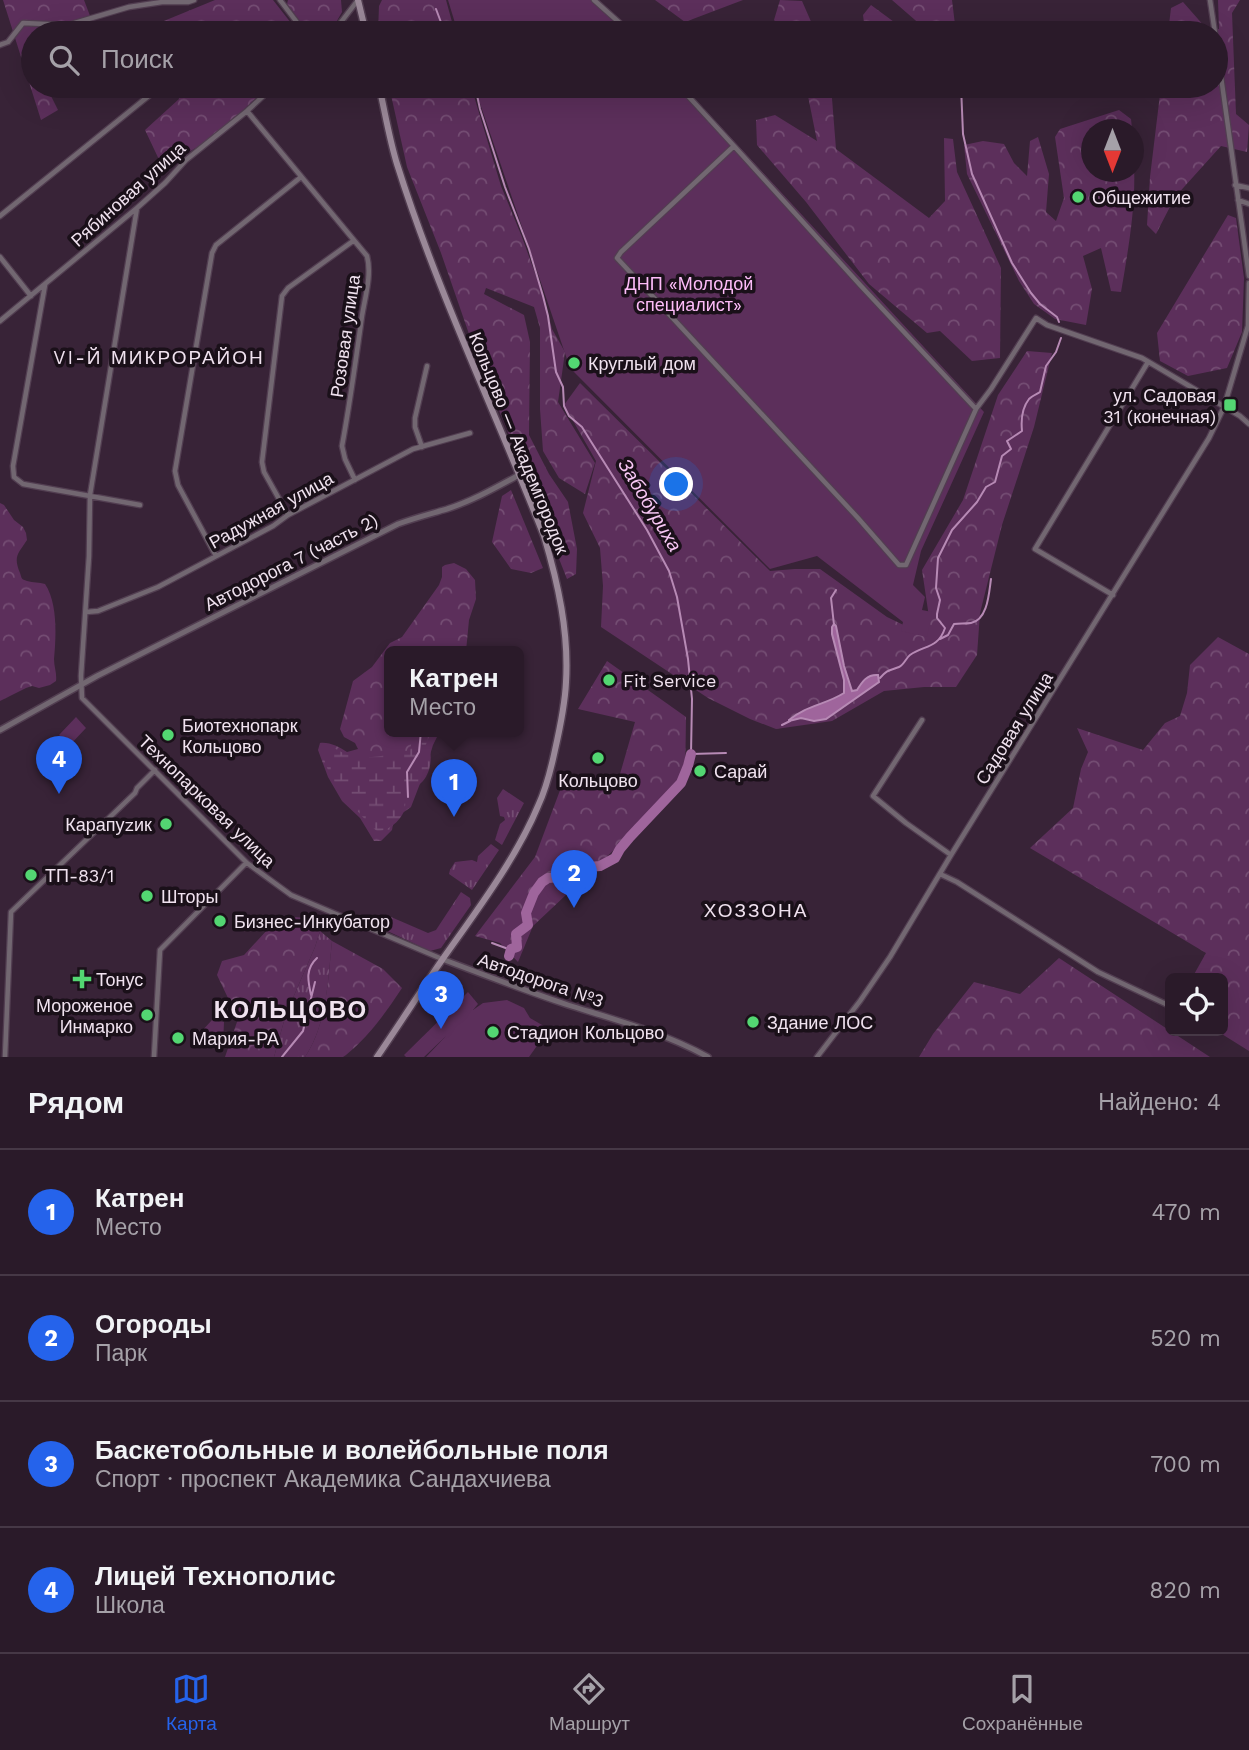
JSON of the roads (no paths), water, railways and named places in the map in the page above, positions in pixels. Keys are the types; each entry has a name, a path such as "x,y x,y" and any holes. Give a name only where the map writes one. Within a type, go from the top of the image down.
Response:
{"main road":[{"path":"358,0 363,21"},
{"name":"Кольцово — Академгородок","path":"377,1057 497,879 538,807 551,769 561,725 567,663 560,600 544,536 446,299 420,229 396,162 382,98"}],"street":[{"path":"81,21 128,7 194,0"},
{"path":"280,0 296,21"},
{"path":"342,21 358,0"},
{"path":"594,0 618,21"},
{"path":"1210,0 1213,21"},
{"path":"0,45 8,42 21,26"},
{"path":"0,216 146,98"},
{"name":"Рябиновая улица","path":"0,321 137,208 186,160 261,98"},
{"path":"690,98 976,409"},
{"path":"1224,98 1249,276"},
{"name":"Розовая улица","path":"247,111 367,256 369,267 342,446 355,480"},
{"path":"734,146 617,258 858,517 899,565 906,565 976,409 1036,318 1047,325 1142,358 1249,424"},
{"path":"216,556 178,485 175,471 212,253 216,245 301,177"},
{"path":"1235,185 1249,188"},
{"path":"1238,200 1249,204"},
{"path":"81,685 90,495 137,208"},
{"path":"288,515 264,472 262,462 282,296 288,288 352,241"},
{"path":"0,257 31,296"},
{"name":"Садовая улица","path":"817,1057 890,957 1209,438 1224,407 1248,326 1249,283"},
{"path":"45,285 13,466 14,477 23,484 140,505"},
{"path":"1114,595 1035,549 1148,362"},
{"path":"422,447 415,427 415,418 427,366"},
{"name":"Радужная улица","path":"86,612 98,611 158,587 413,449 470,433"},
{"name":"Автодорога 7 (часть 2)","path":"0,730 81,685 398,524 467,501 519,475"},
{"name":"Технопарковая улица","path":"81,685 82,698 87,704 247,863 291,895 442,960"},
{"path":"922,720 873,796 906,824 951,855"},
{"path":"5,1057 12,912 155,771"},
{"path":"154,1057 160,950 247,863"},
{"path":"940,874 957,882 1098,972 1165,1004"},
{"name":"Автодорога №3","path":"442,960 542,997 660,1034 708,1057"}],"waterway":[{"name":"Забобуриха","path":"436,9 440,21"},
{"name":"Забобуриха","path":"478,98 543,296 556,372 563,387 564,406 569,416 582,427 647,530 669,571 677,597 688,659 692,699 691,754 726,753"},
{"path":"962,98 963,134 972,174 1012,263 1031,293 1059,322"},
{"path":"880,678 901,666 910,655 935,643 942,635 945,628 937,618 940,600 936,588 938,558 952,530 977,502 986,487 995,482 1002,456 1011,449 1007,441 1022,431 1025,406 1029,399 1040,392 1046,366 1056,352 1061,338"},
{"path":"940,639 948,635 954,624 971,623 981,617 987,605 991,579"},
{"path":"834,625 831,598 836,590"},
{"path":"782,725 790,721"},
{"path":"408,797 407,772 419,752 420,737"},
{"name":"Забобуриха","path":"509,956 511,949 517,947 516,934 528,925 526,913 542,882 548,878 575,876 589,867 600,866 615,858 630,837 681,783 691,754"},
{"path":"492,943 511,950"},
{"path":"311,995 309,971 317,958"},
{"name":"Забобуриха","path":"282,1057 303,1031 315,982"}],"place":[{"name":"Общежитие","path":"1078,197"},
{"name":"Круглый дом","path":"574,363"},
{"name":"ул. Садовая 31 (конечная)","path":"1230,405"},
{"name":"Fit Service","path":"609,680"},
{"name":"Биотехнопарк Кольцово","path":"168,735"},
{"name":"Кольцово","path":"598,758"},
{"name":"Сарай","path":"700,771"},
{"name":"Лицей Технополис","path":"59,794"},
{"name":"Катрен","path":"454,817"},
{"name":"Карапуzик","path":"166,824"},
{"name":"ТП-83/1","path":"31,875"},
{"name":"Шторы","path":"147,896"},
{"name":"Огороды","path":"574,908"},
{"name":"Бизнес-Инкубатор","path":"220,921"},
{"name":"Тонус","path":"82,979"},
{"name":"Мороженое Инмарко","path":"147,1015"},
{"name":"Здание ЛОС","path":"753,1022"},
{"name":"Баскетобольные и волейбольные поля","path":"441,1029"},
{"name":"Стадион Кольцово","path":"493,1032"},
{"name":"Мария-РА","path":"178,1038"}],"district":[{"name":"VI-Й МИКРОРАЙОН","path":"159,357"},
{"name":"ХОЗЗОНА","path":"756,910"},
{"name":"КОЛЬЦОВО","path":"291,1010"}],"park label":[{"name":"ДНП «Молодой специалист»","path":"689,293"}]}
